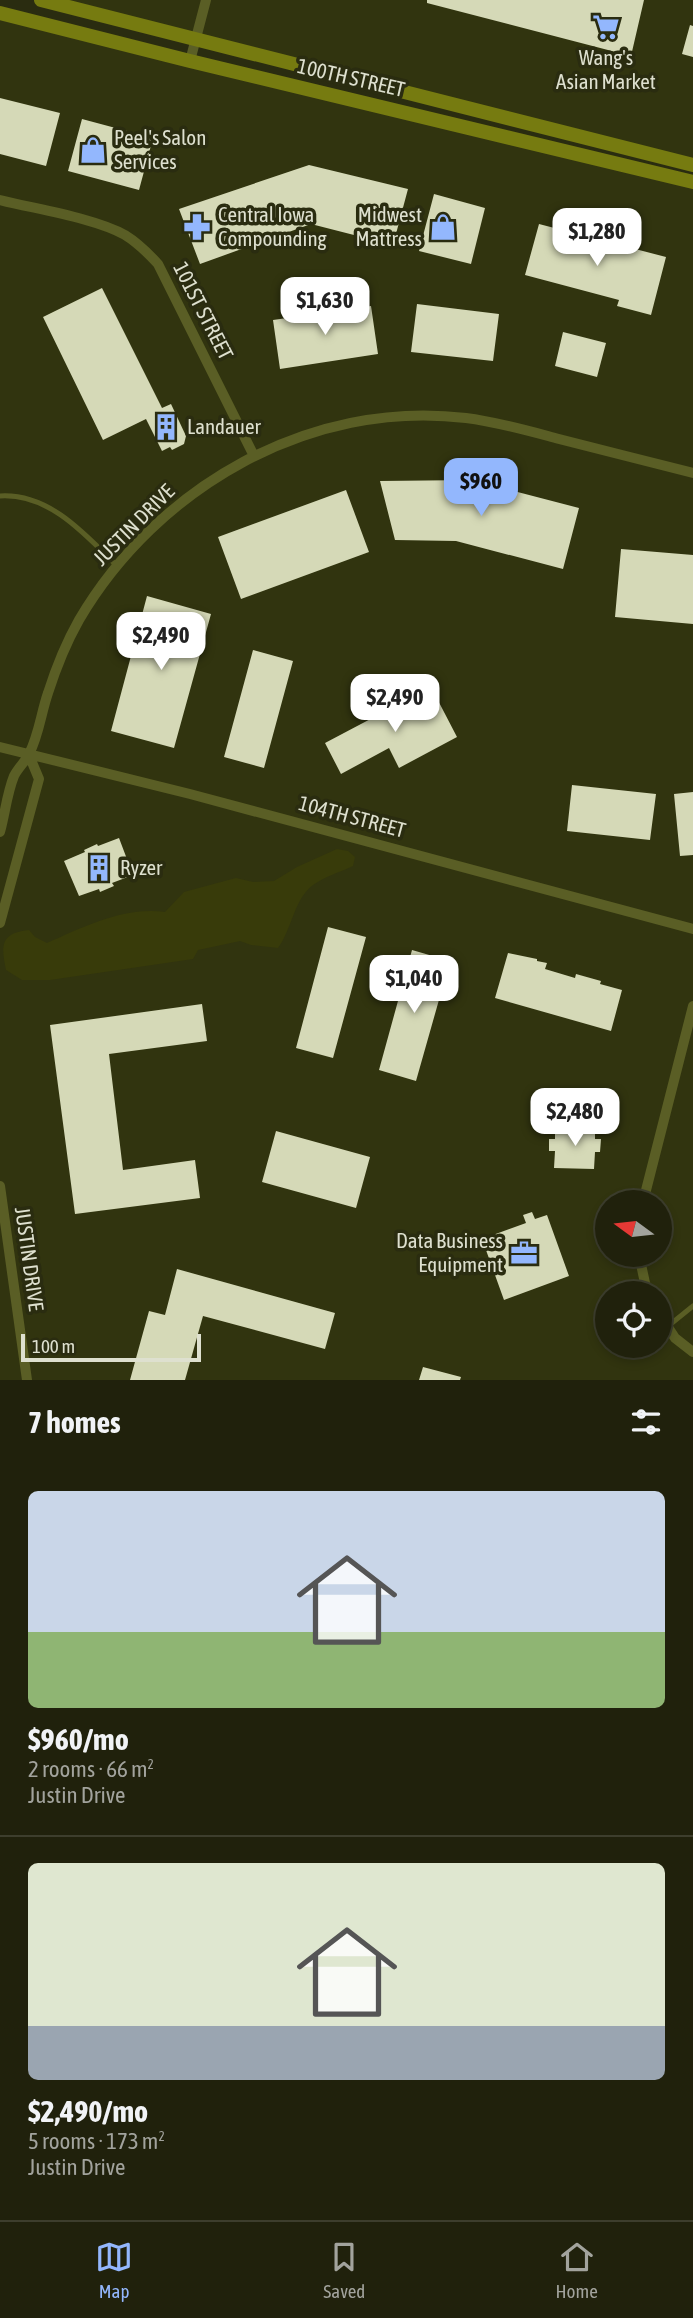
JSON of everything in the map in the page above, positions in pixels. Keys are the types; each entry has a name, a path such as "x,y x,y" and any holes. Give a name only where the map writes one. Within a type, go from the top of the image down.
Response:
{"main road":[{"name":"100TH STREET","path":"41,0 693,165"},
{"name":"100TH STREET","path":"0,13 693,182"}],"street":[{"path":"190,61 206,0"},
{"name":"101ST STREET","path":"0,200 104,226 143,248 158,264 254,456"},
{"name":"JUSTIN DRIVE","path":"0,832 15,774 29,755 61,656 78,622 117,566 162,518 230,468 307,434 347,423 426,415 505,424 693,473"},
{"name":"104TH STREET","path":"0,747 263,813 693,929"},
{"name":"JUSTIN DRIVE","path":"0,923 38,779 29,755"},
{"path":"646,1190 693,1006"},
{"name":"JUSTIN DRIVE","path":"0,1186 27,1380"},
{"path":"672,1334 693,1352"}],"lane":[{"path":"0,496 16,495 30,499 69,520 117,566"},
{"path":"672,1323 693,1306"}],"shaded area":[{"path":"41,0 693,0 693,165"},
{"path":"0,13 693,182 693,1380 0,1380"},
{"path":"337,849 348,851 355,857 353,866 322,880 307,891 301,898 278,948 240,941 198,950 193,959 50,980 22,980 6,970 3,948 12,934 29,930 35,937 47,943 120,915 165,912 184,892 236,878 253,882 274,881"}],"building":[{"path":"427,0 644,0 631,56 427,3"},
{"path":"690,25 693,26 693,57 682,54"},
{"path":"0,98 60,113 46,166 0,154"},
{"path":"82,119 153,138 139,190 68,171"},
{"path":"309,165 408,189 393,245 311,224 200,264 179,209"},
{"name":"Midwest Mattress","path":"434,194 485,208 471,264 419,251"},
{"path":"539,224 666,257 651,315 617,306 619,300 525,275"},
{"path":"102,288 162,408 171,404 186,436 184,444 172,450 170,447 162,451 146,419 103,440 43,317"},
{"path":"417,304 499,314 493,361 411,352"},
{"path":"371,306 378,354 280,369 273,320"},
{"path":"563,332 606,343 597,377 555,366"},
{"path":"472,480 579,508 563,569 456,541 395,540 380,481"},
{"path":"346,490 369,552 241,599 218,537"},
{"path":"621,549 693,555 693,624 615,617"},
{"path":"147,596 211,614 174,748 111,731"},
{"path":"253,650 293,661 264,768 224,757"},
{"path":"431,687 457,737 399,768 389,748 341,774 325,743"},
{"path":"572,785 656,794 650,840 567,831"},
{"path":"693,792 693,855 680,856 674,794"},
{"name":"Ryzer","path":"119,838 133,875 112,883 114,886 100,892 99,889 79,896 64,861 97,844 98,846"},
{"path":"328,927 366,937 333,1058 296,1048"},
{"path":"412,950 450,961 416,1081 379,1070"},
{"path":"508,953 547,963 545,969 575,978 576,974 622,990 611,1031 495,998"},
{"path":"202,1004 207,1041 109,1054 123,1170 195,1160 200,1198 75,1214 50,1025"},
{"path":"555,1127 595,1128 595,1139 601,1139 600,1152 595,1152 594,1169 554,1168 555,1151 549,1151 549,1139 555,1139"},
{"path":"276,1131 370,1157 356,1208 262,1182"},
{"name":"Data Business Equipment","path":"532,1212 535,1219 547,1215 569,1276 504,1300 482,1239 526,1223 523,1215"},
{"path":"177,1269 335,1313 325,1349 203,1316 185,1380 130,1380 149,1311 165,1315"},
{"path":"423,1367 461,1377 460,1380 419,1380"}],"place":[{"name":"Wang's Asian Market","path":"606,27"},
{"name":"Peel's Salon Services","path":"93,150"},
{"name":"Central Iowa Compounding","path":"197,227"},
{"name":"Midwest Mattress","path":"443,227"},
{"name":"Landauer","path":"166,427"},
{"name":"Ryzer","path":"99,868"},
{"name":"Data Business Equipment","path":"524,1253"}]}
